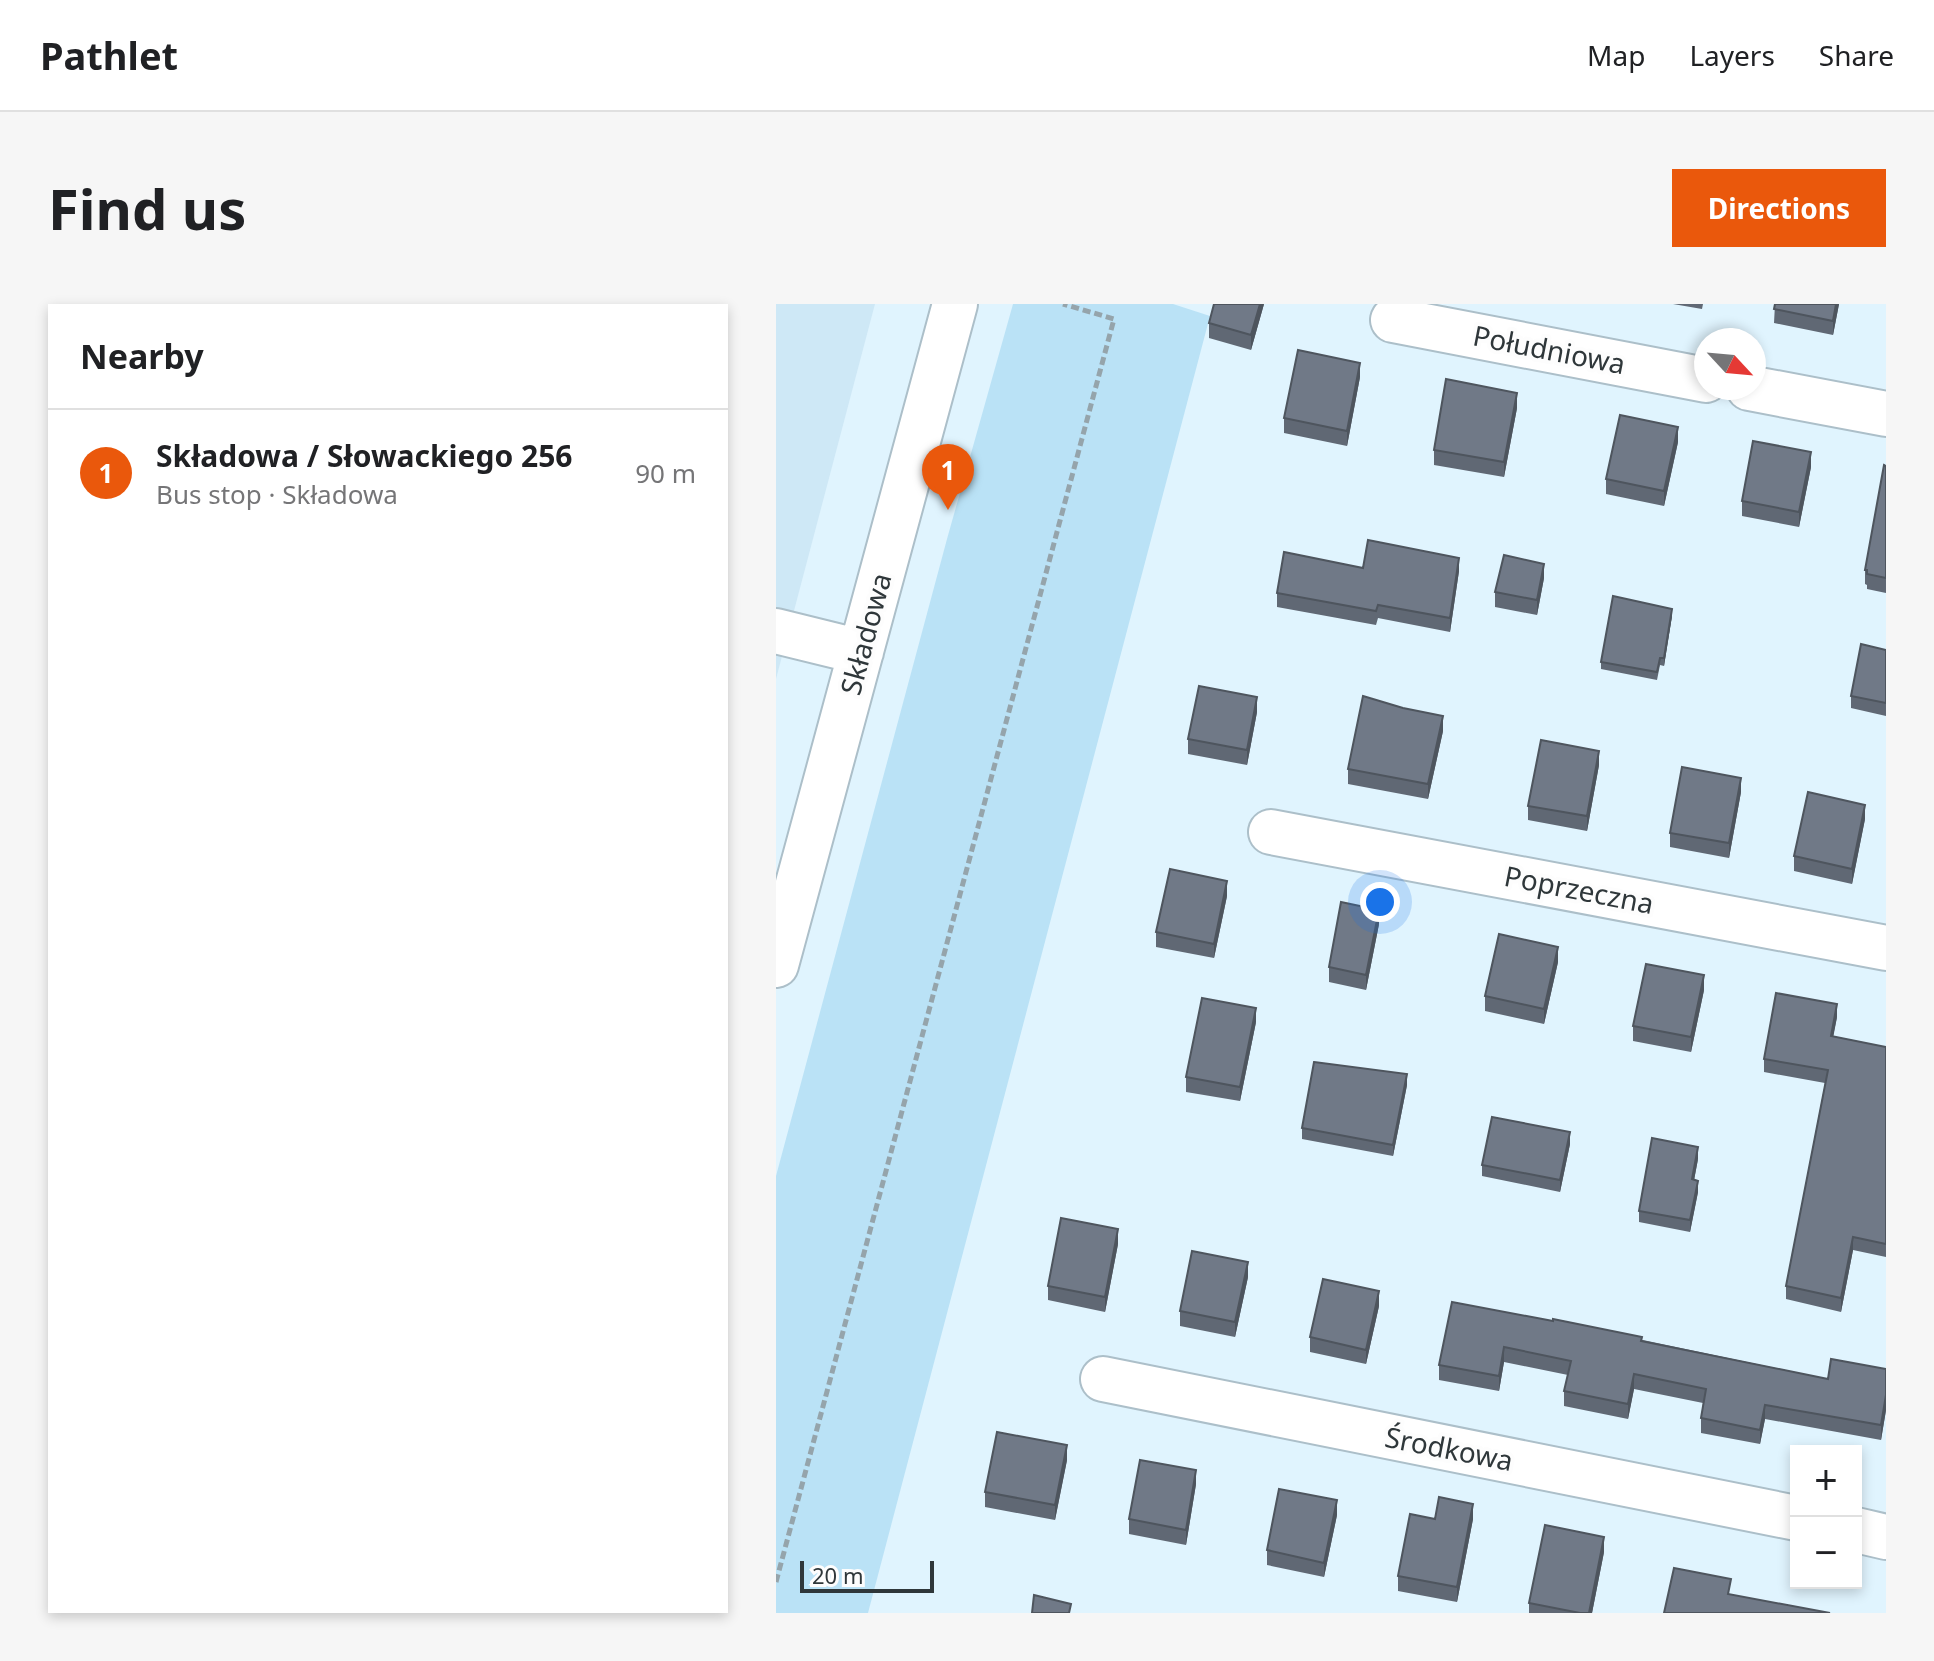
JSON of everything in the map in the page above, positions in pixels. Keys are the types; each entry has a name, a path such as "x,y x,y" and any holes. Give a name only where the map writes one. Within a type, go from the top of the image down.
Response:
{"street":[{"name":"Składowa","path":"776,965 861,652 946,306"},
{"name":"Południowa","path":"1393,320 1694,378"},
{"path":"1766,391 1886,414"},
{"path":"776,631 861,652"},
{"name":"Poprzeczna","path":"1271,832 1886,948"},
{"name":"Środkowa","path":"1103,1379 1791,1517"},
{"path":"1862,1531 1886,1537"}],"path":[{"path":"776,1582 1114,319 1063,304"}],"shaded area":[{"path":"776,304 875,304 776,679"},
{"path":"1013,304 1173,304 1210,316 868,1613 776,1613 776,1176"}],"building":[{"path":"1214,304 1260,304 1251,335 1209,323"},
{"path":"1775,304 1836,304 1833,321 1774,309"},
{"path":"1298,350 1360,363 1347,431 1284,418"},
{"path":"1446,379 1517,393 1504,462 1434,450"},
{"path":"1620,415 1678,427 1664,491 1606,479"},
{"path":"1753,441 1811,452 1799,512 1742,501"},
{"path":"1884,465 1886,578 1867,574 1865,570"},
{"path":"1368,540 1459,558 1450,618 1378,605 1376,611 1277,593 1284,552 1363,568"},
{"path":"1504,555 1544,564 1537,600 1495,592"},
{"path":"1613,596 1672,609 1664,658 1660,658 1657,672 1601,662"},
{"path":"1861,644 1886,650 1886,703 1851,696"},
{"path":"1199,686 1257,697 1247,750 1188,739"},
{"path":"1363,696 1443,716 1428,784 1348,769"},
{"path":"1541,740 1599,751 1587,816 1528,806"},
{"path":"1682,767 1741,778 1729,843 1670,833"},
{"path":"1808,792 1865,805 1852,869 1794,856"},
{"path":"1170,869 1227,881 1214,944 1156,932"},
{"path":"1341,902 1379,910 1366,975 1329,967"},
{"path":"1499,934 1558,947 1544,1009 1485,996"},
{"path":"1646,964 1704,975 1691,1037 1633,1026"},
{"path":"1776,993 1837,1004 1831,1036 1886,1047 1886,1244 1853,1237 1841,1298 1786,1286 1828,1070 1764,1059"},
{"path":"1202,998 1256,1008 1240,1087 1186,1077"},
{"path":"1314,1062 1407,1074 1393,1145 1302,1128"},
{"path":"1492,1117 1570,1132 1560,1180 1482,1165"},
{"path":"1652,1138 1698,1147 1692,1179 1698,1181 1690,1220 1639,1211"},
{"path":"1061,1218 1118,1229 1105,1297 1048,1286"},
{"path":"1192,1251 1248,1262 1235,1322 1180,1311"},
{"path":"1323,1279 1379,1291 1366,1350 1310,1337"},
{"path":"1452,1302 1642,1337 1641,1341 1828,1379 1831,1359 1886,1369 1881,1425 1765,1405 1760,1430 1701,1418 1706,1389 1634,1374 1628,1404 1564,1391 1571,1361 1504,1347 1499,1376 1439,1365"},
{"path":"997,1432 1067,1445 1055,1505 985,1492"},
{"path":"1140,1460 1196,1470 1186,1530 1129,1519"},
{"path":"1279,1489 1337,1500 1324,1563 1267,1550"},
{"path":"1439,1497 1473,1504 1457,1587 1398,1576 1410,1514 1435,1519"},
{"path":"1545,1525 1604,1537 1589,1613 1529,1603"},
{"path":"1674,1568 1731,1579 1728,1594 1830,1613 1664,1613"},
{"path":"1034,1595 1071,1604 1069,1613 1032,1613"}],"place":[{"name":"Składowa / Słowackiego 256","path":"948,510"}]}
